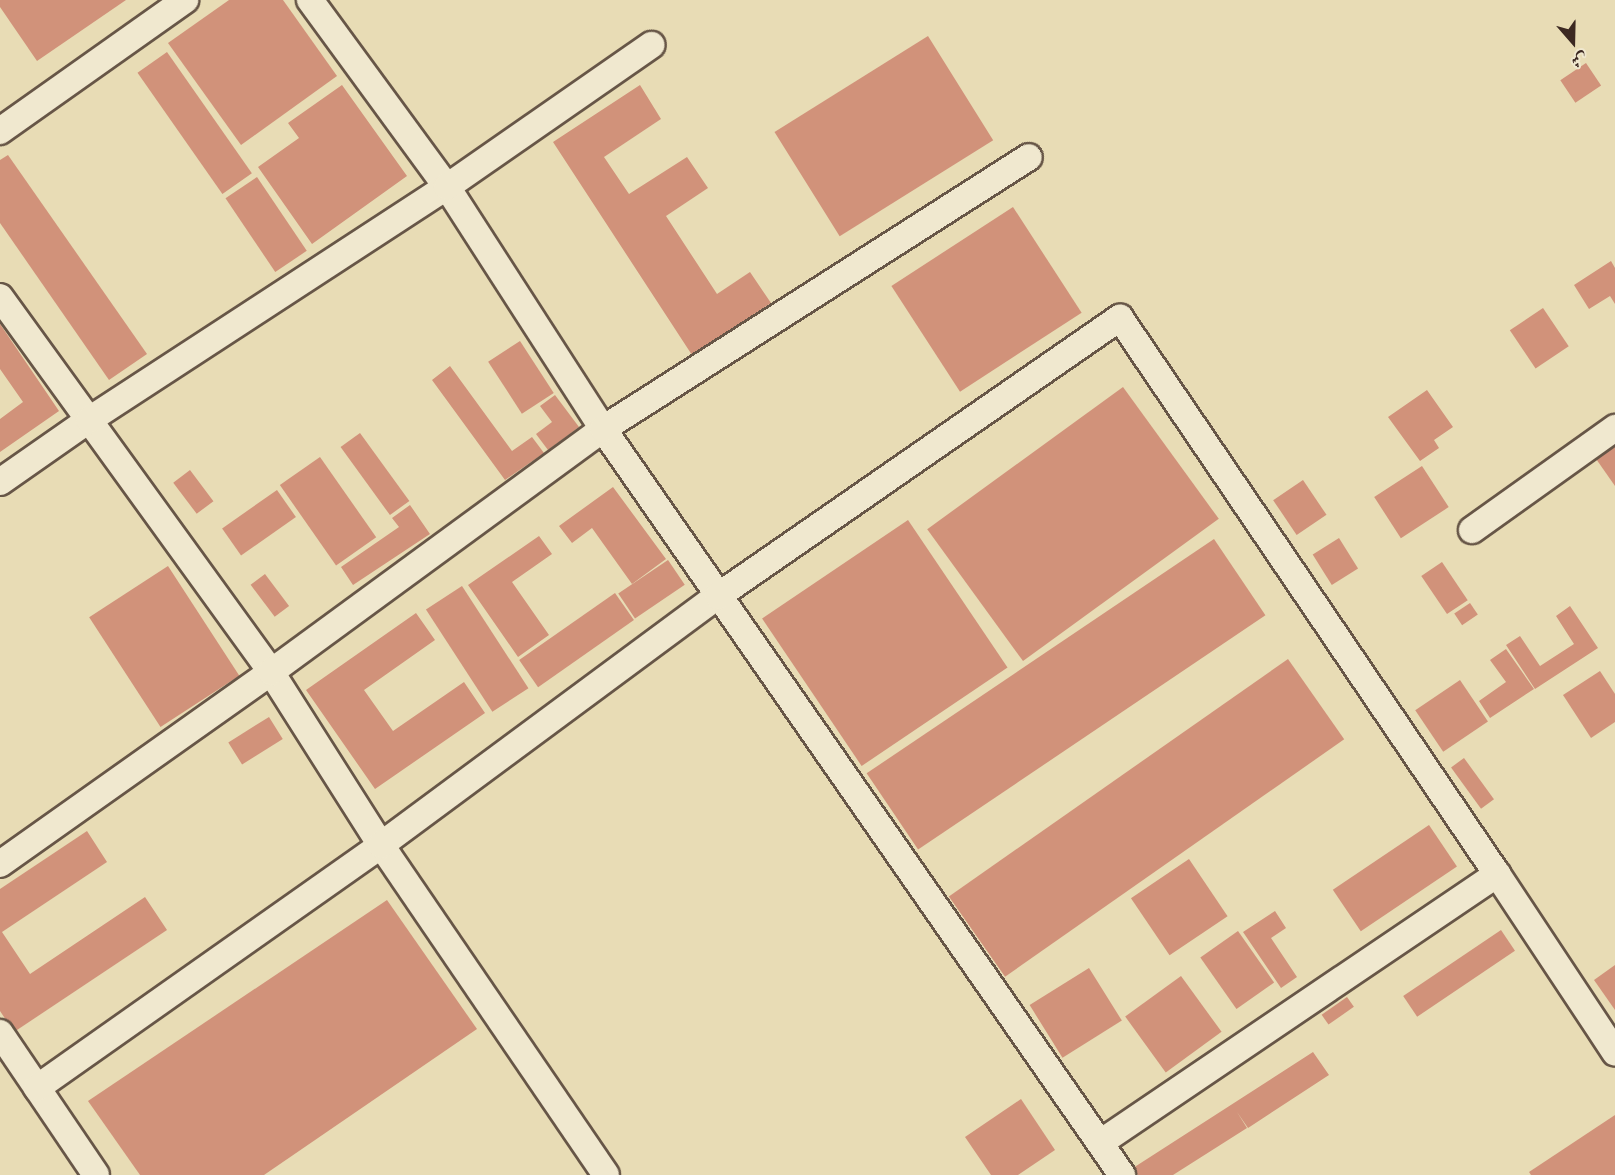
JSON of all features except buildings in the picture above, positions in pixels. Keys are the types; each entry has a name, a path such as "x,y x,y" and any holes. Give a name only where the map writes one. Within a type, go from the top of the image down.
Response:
{"street":[{"path":"0,131 185,0"},
{"path":"310,0 447,187 603,429 1122,1175"},
{"path":"0,482 89,420 447,187 651,45"},
{"path":"0,864 271,672 603,429 1029,156"},
{"path":"0,297 271,672 381,845 606,1175"},
{"path":"37,1088 381,845 718,596 1120,318 1615,1052"},
{"path":"1472,530 1615,428"},
{"path":"1100,1143 1497,874"},
{"path":"0,1034 96,1175"}]}
